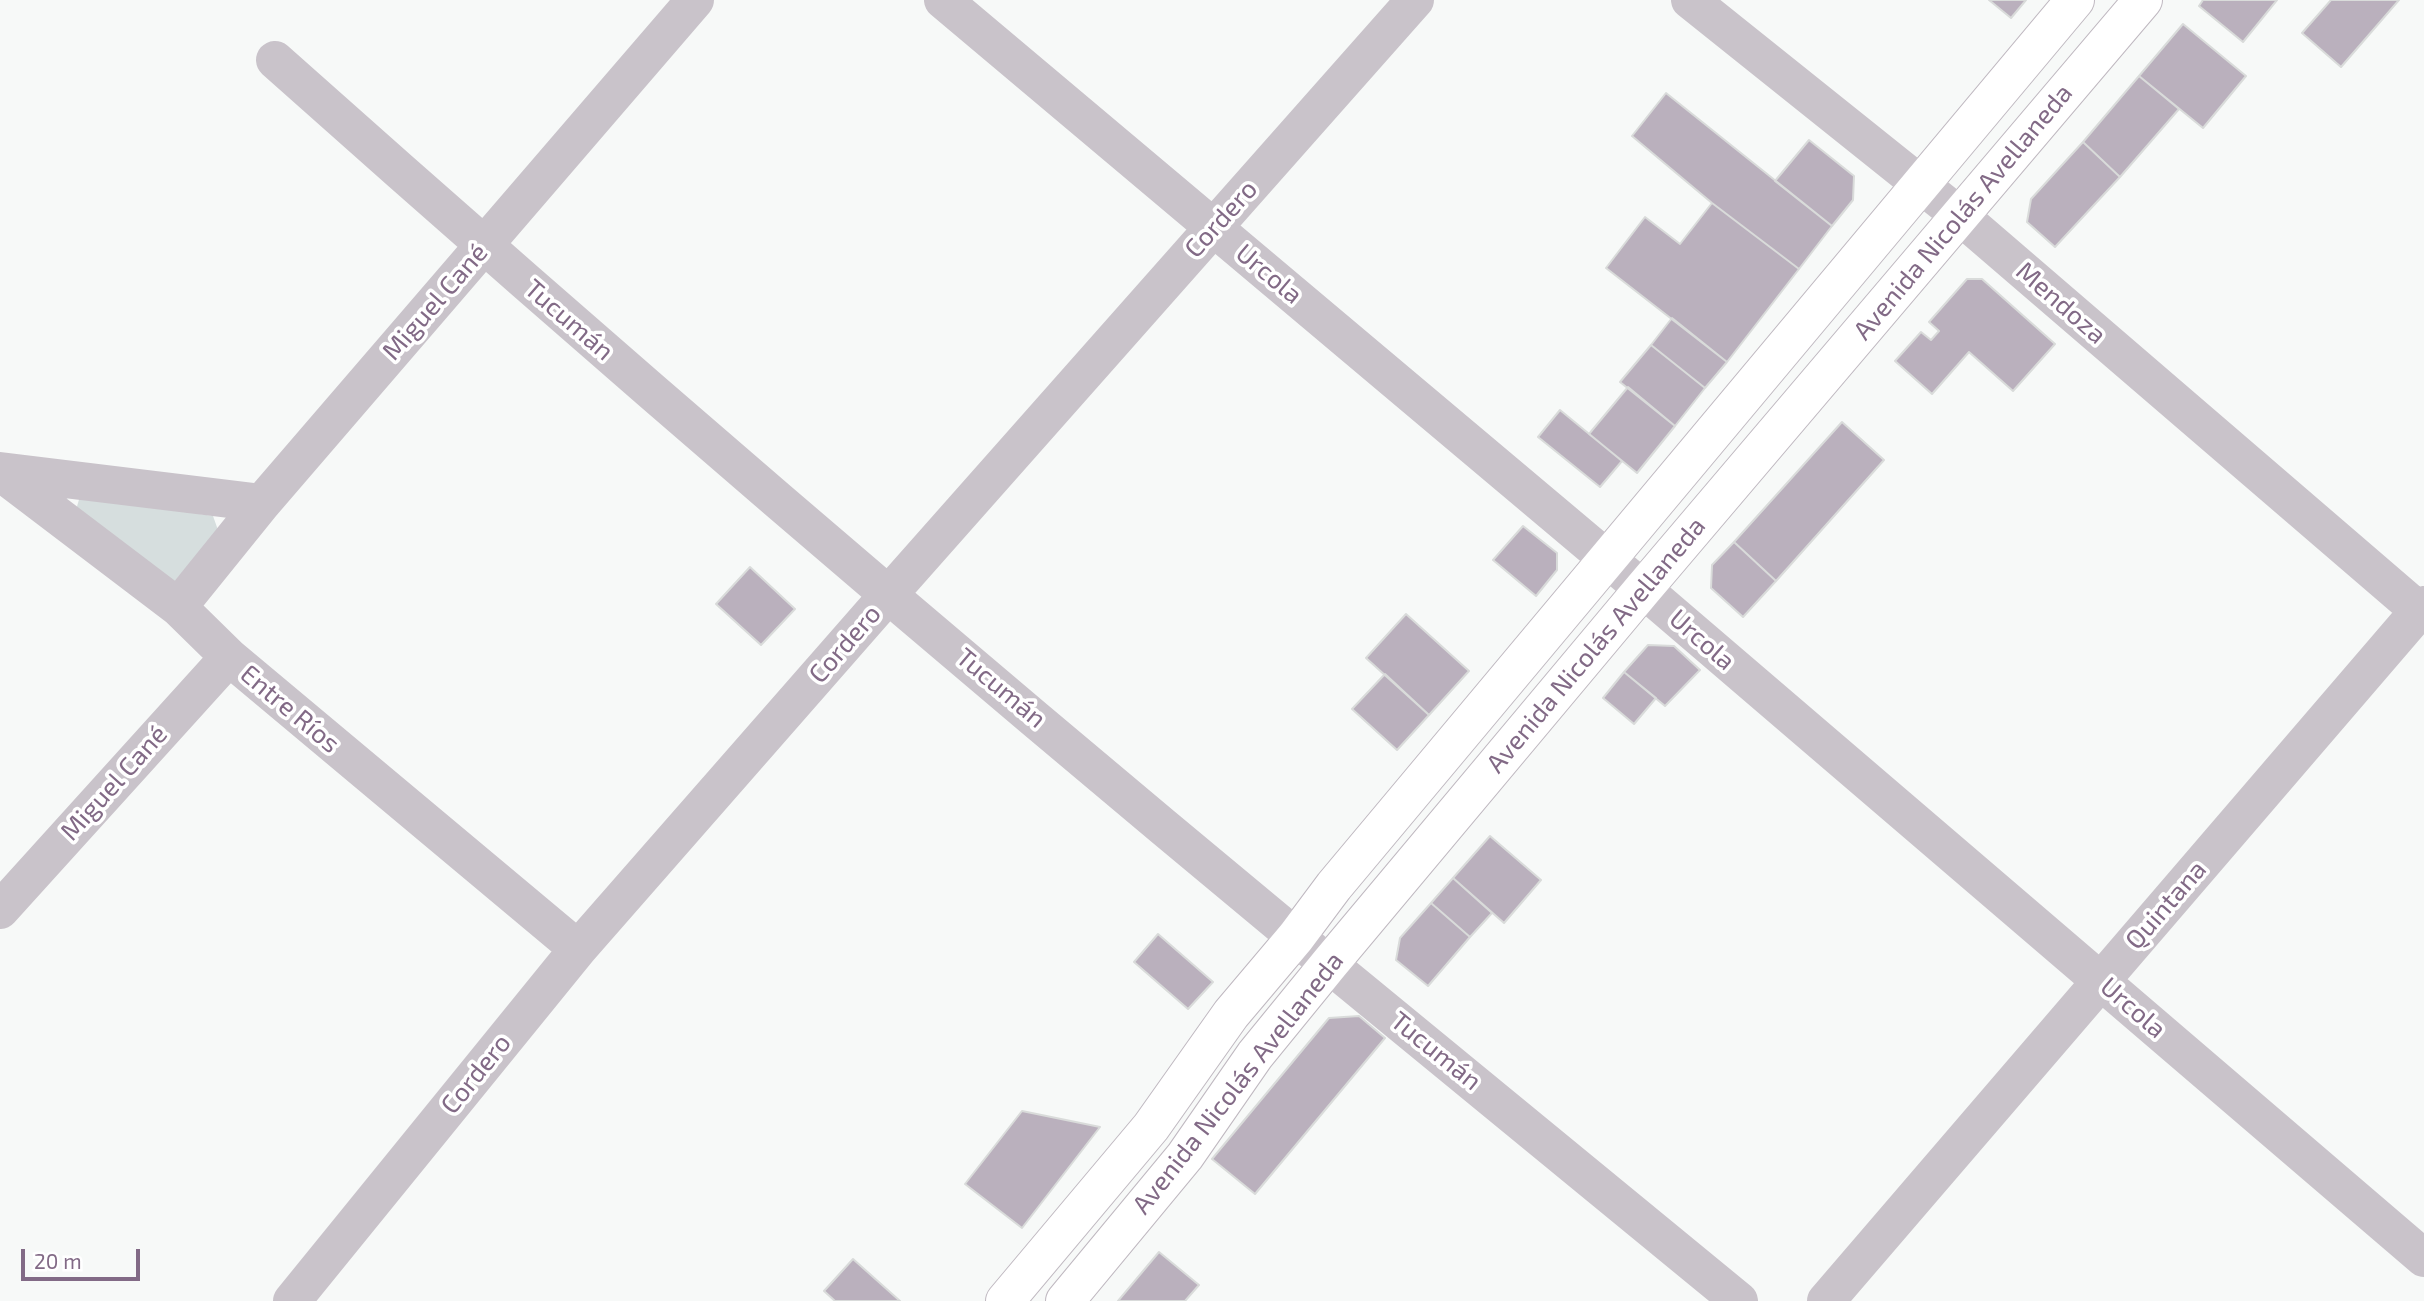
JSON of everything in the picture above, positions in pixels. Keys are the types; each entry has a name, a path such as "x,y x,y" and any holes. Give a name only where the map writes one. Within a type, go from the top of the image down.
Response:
{"main road":[{"name":"Avenida Nicolás Avellaneda","path":"1005,1301 1151,1127 1231,1014 1296,937 1334,886 2075,0"},
{"name":"Avenida Nicolás Avellaneda","path":"1065,1301 1185,1156 1255,1055 1330,963 2143,0"}],"street":[{"name":"Miguel Cané","path":"178,607 262,503 695,0"},
{"name":"Urcola","path":"943,0 1643,589 2424,1258"},
{"name":"Cordero","path":"292,1301 579,949 1415,0"},
{"name":"Mendoza","path":"1690,0 1960,216 2422,610"},
{"name":"Tucumán","path":"275,60 483,246 889,594 1296,937 1740,1301"},
{"name":"Entre Ríos","path":"0,471 262,503"},
{"name":"Entre Ríos","path":"0,471 178,607 229,657 579,949"},
{"name":"Quintana","path":"1826,1301 2422,610"},
{"name":"Miguel Cané","path":"0,910 229,657"}],"shaded area":[{"path":"80,496 213,516 218,530 174,582 76,510"}],"building":[{"path":"1989,0 2026,0 2011,18"},
{"path":"2203,0 2277,0 2243,42 2199,6"},
{"path":"2331,0 2399,0 2341,67 2302,33"},
{"path":"2183,24 2246,76 2203,128 2139,76"},
{"path":"2139,76 2179,109 2120,177 2083,142"},
{"path":"1666,93 1832,226 1799,269 1712,203 1632,136"},
{"path":"1809,140 1854,176 1853,200 1832,226 1775,181"},
{"path":"2083,142 2120,177 2055,247 2027,222 2031,199"},
{"path":"1712,203 1799,269 1727,362 1606,268 1645,217 1680,244"},
{"path":"1967,279 1982,279 2055,344 2013,391 1969,352 1932,394 1895,361 1921,332 1931,340 1939,331 1929,322"},
{"path":"1672,318 1727,362 1705,388 1651,345"},
{"path":"1651,345 1705,388 1675,426 1620,382"},
{"path":"1628,387 1675,426 1637,473 1589,434"},
{"path":"1560,410 1622,461 1600,487 1538,437"},
{"path":"1842,422 1884,460 1776,581 1734,542"},
{"path":"1523,526 1557,553 1557,570 1536,596 1493,560"},
{"path":"1734,542 1776,581 1743,617 1711,588 1712,565"},
{"path":"750,567 795,609 761,645 716,604"},
{"path":"1406,614 1469,671 1429,715 1366,658"},
{"path":"1648,645 1674,646 1700,670 1665,706 1624,672"},
{"path":"1624,672 1656,698 1634,724 1603,698"},
{"path":"1385,674 1429,715 1397,750 1352,709"},
{"path":"1490,836 1541,880 1504,923 1453,878"},
{"path":"1453,878 1492,913 1470,937 1431,903"},
{"path":"1431,903 1470,937 1428,986 1396,960 1400,938"},
{"path":"1158,934 1213,982 1188,1009 1134,962"},
{"path":"1359,1016 1385,1038 1255,1194 1212,1159 1329,1018"},
{"path":"1022,1111 1100,1127 1022,1228 965,1184"},
{"path":"1159,1252 1199,1285 1185,1301 1118,1301"},
{"path":"853,1259 900,1301 835,1301 824,1291"}]}
